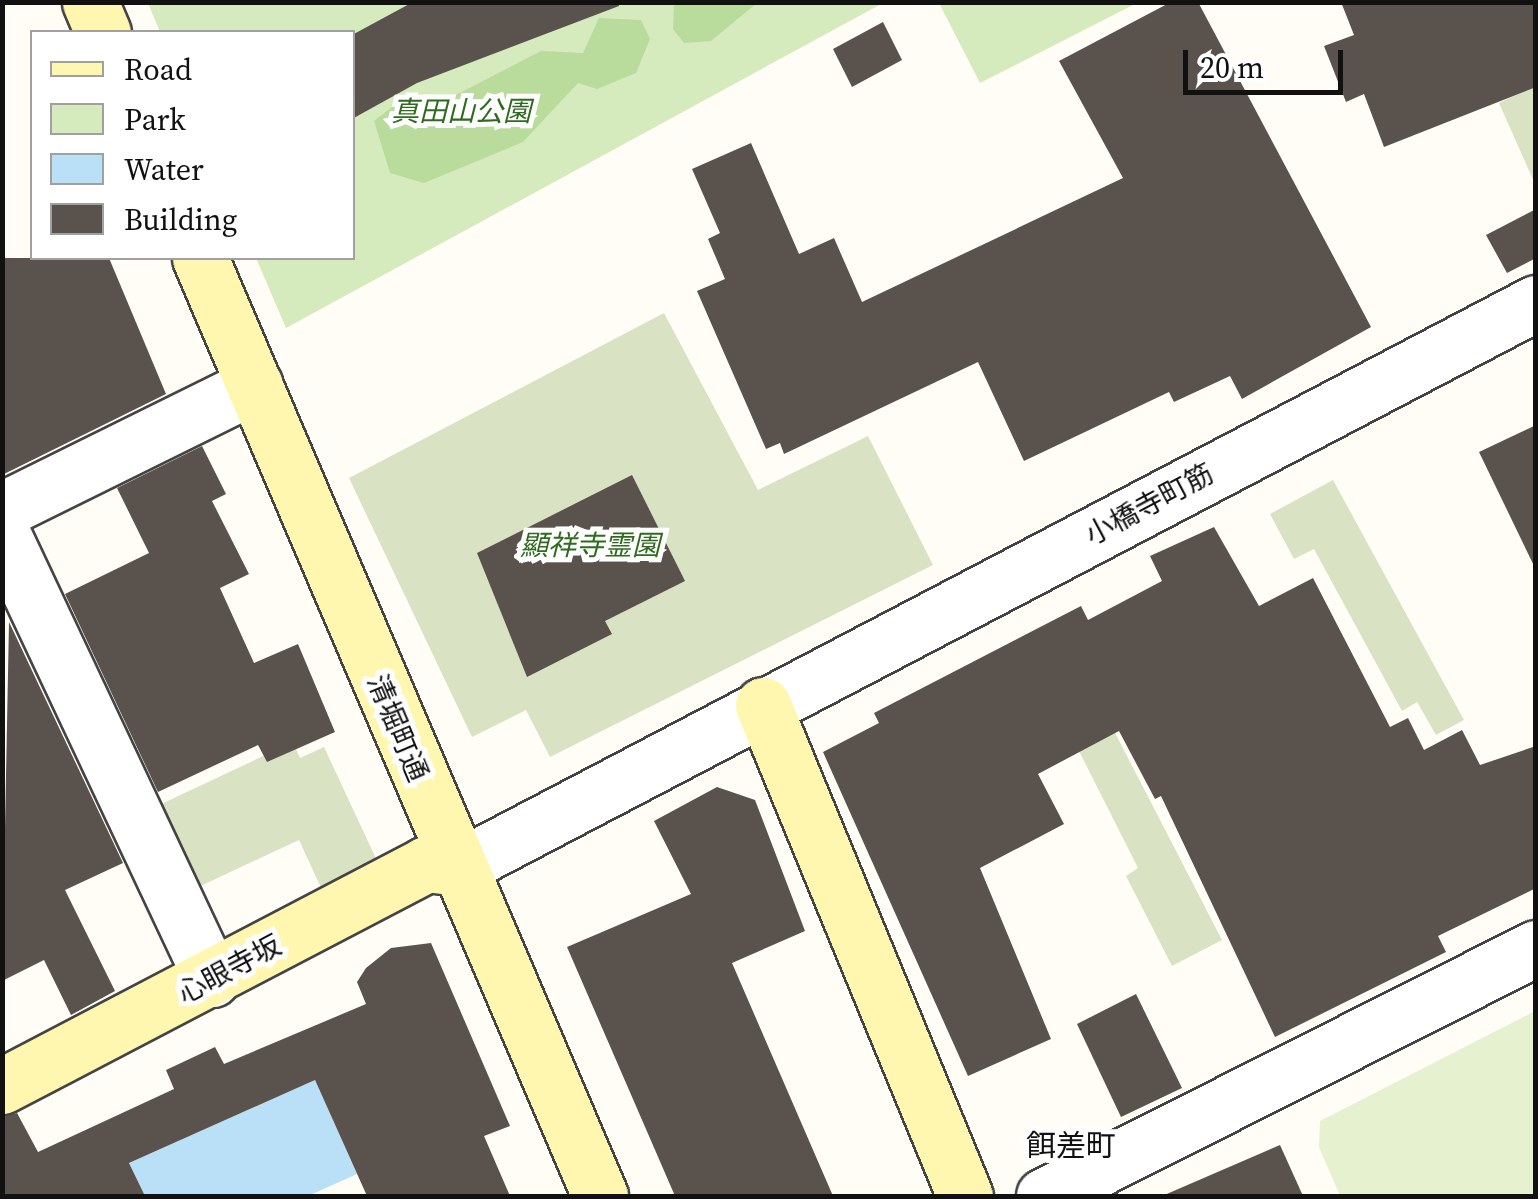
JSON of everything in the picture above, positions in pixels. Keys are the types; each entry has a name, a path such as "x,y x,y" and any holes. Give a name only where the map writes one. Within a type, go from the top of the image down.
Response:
{"street":[{"path":"90,2 102,30"},
{"name":"清堀町通","path":"201,260 600,1196"},
{"name":"小橋寺町筋","path":"457,868 1536,303"},
{"path":"2,510 255,385"},
{"path":"2,533 212,979"},
{"path":"763,705 965,1196"},
{"name":"心眼寺坂","path":"2,1086 426,864 457,868"},
{"path":"1044,1196 1536,948"}],"green space":[{"name":"真田山公園","path":"148,3 883,3 286,328 257,260 355,260 355,30 159,30"},
{"path":"674,3 757,3 711,41 684,43 673,29"},
{"path":"939,3 1137,3 980,83"},
{"path":"599,18 641,20 650,39 636,73 597,89 578,83 523,142 424,183 390,173 374,121 411,92 442,102 541,51 583,53"},
{"path":"1535,86 1535,184 1499,103"},
{"name":"顯祥寺霊園","path":"664,313 758,490 868,436 933,565 550,757 526,710 472,737 349,478"},
{"path":"1333,480 1464,720 1436,735 1417,702 1402,711 1314,549 1294,559 1270,514"},
{"path":"1110,723 1222,940 1172,966 1126,876 1138,868 1074,741"},
{"path":"293,742 300,758 324,747 379,865 323,892 299,840 194,889 155,807"},
{"path":"1535,1011 1535,1196 1340,1196 1319,1147 1320,1121"}],"water":[{"path":"315,1080 357,1174 308,1196 145,1196 129,1163"}],"building":[{"path":"413,2 618,2 619,6 417,83 355,117 355,33"},
{"path":"1171,2 1198,2 1371,327 1242,399 1230,376 1174,402 1169,392 1024,461 978,362 784,454 780,443 766,449 697,291 725,279 708,239 720,233 692,169 751,143 799,254 834,238 862,302 1123,178 1059,61"},
{"path":"1341,2 1536,2 1536,87 1384,147 1364,94 1346,102 1324,46 1354,35"},
{"path":"883,22 902,60 852,87 833,49"},
{"path":"1536,209 1536,258 1507,273 1486,235"},
{"path":"3,258 110,260 166,394 2,475"},
{"path":"1536,425 1536,570 1479,452"},
{"path":"202,446 226,494 212,501 249,574 220,588 254,663 298,644 335,732 267,762 258,745 158,792 65,594 149,553 117,488"},
{"path":"632,475 685,581 605,621 612,634 527,677 477,553"},
{"path":"1214,527 1259,606 1313,578 1390,727 1408,718 1424,750 1462,730 1480,765 1536,746 1536,888 1438,936 1446,952 1275,1037 1161,796 1155,799 1119,731 1038,774 1064,824 980,868 1051,1039 968,1076 823,752 879,723 874,713 1081,606 1088,620 1162,581 1150,556"},
{"path":"9,622 123,863 65,890 115,991 71,1015 44,960 2,981"},
{"path":"717,787 755,800 805,931 732,963 833,1196 675,1196 567,947 691,894 654,821"},
{"path":"431,943 510,1126 484,1136 510,1196 367,1196 315,1080 129,1163 145,1196 2,1196 2,1117 17,1113 38,1152 174,1089 166,1070 215,1047 224,1064 366,1004 357,982 366,968 391,948"},
{"path":"1136,994 1182,1088 1121,1117 1077,1024"},
{"path":"1280,1145 1303,1196 1162,1196"}],"district":[{"name":"餌差町","path":"1071,1146"}]}
